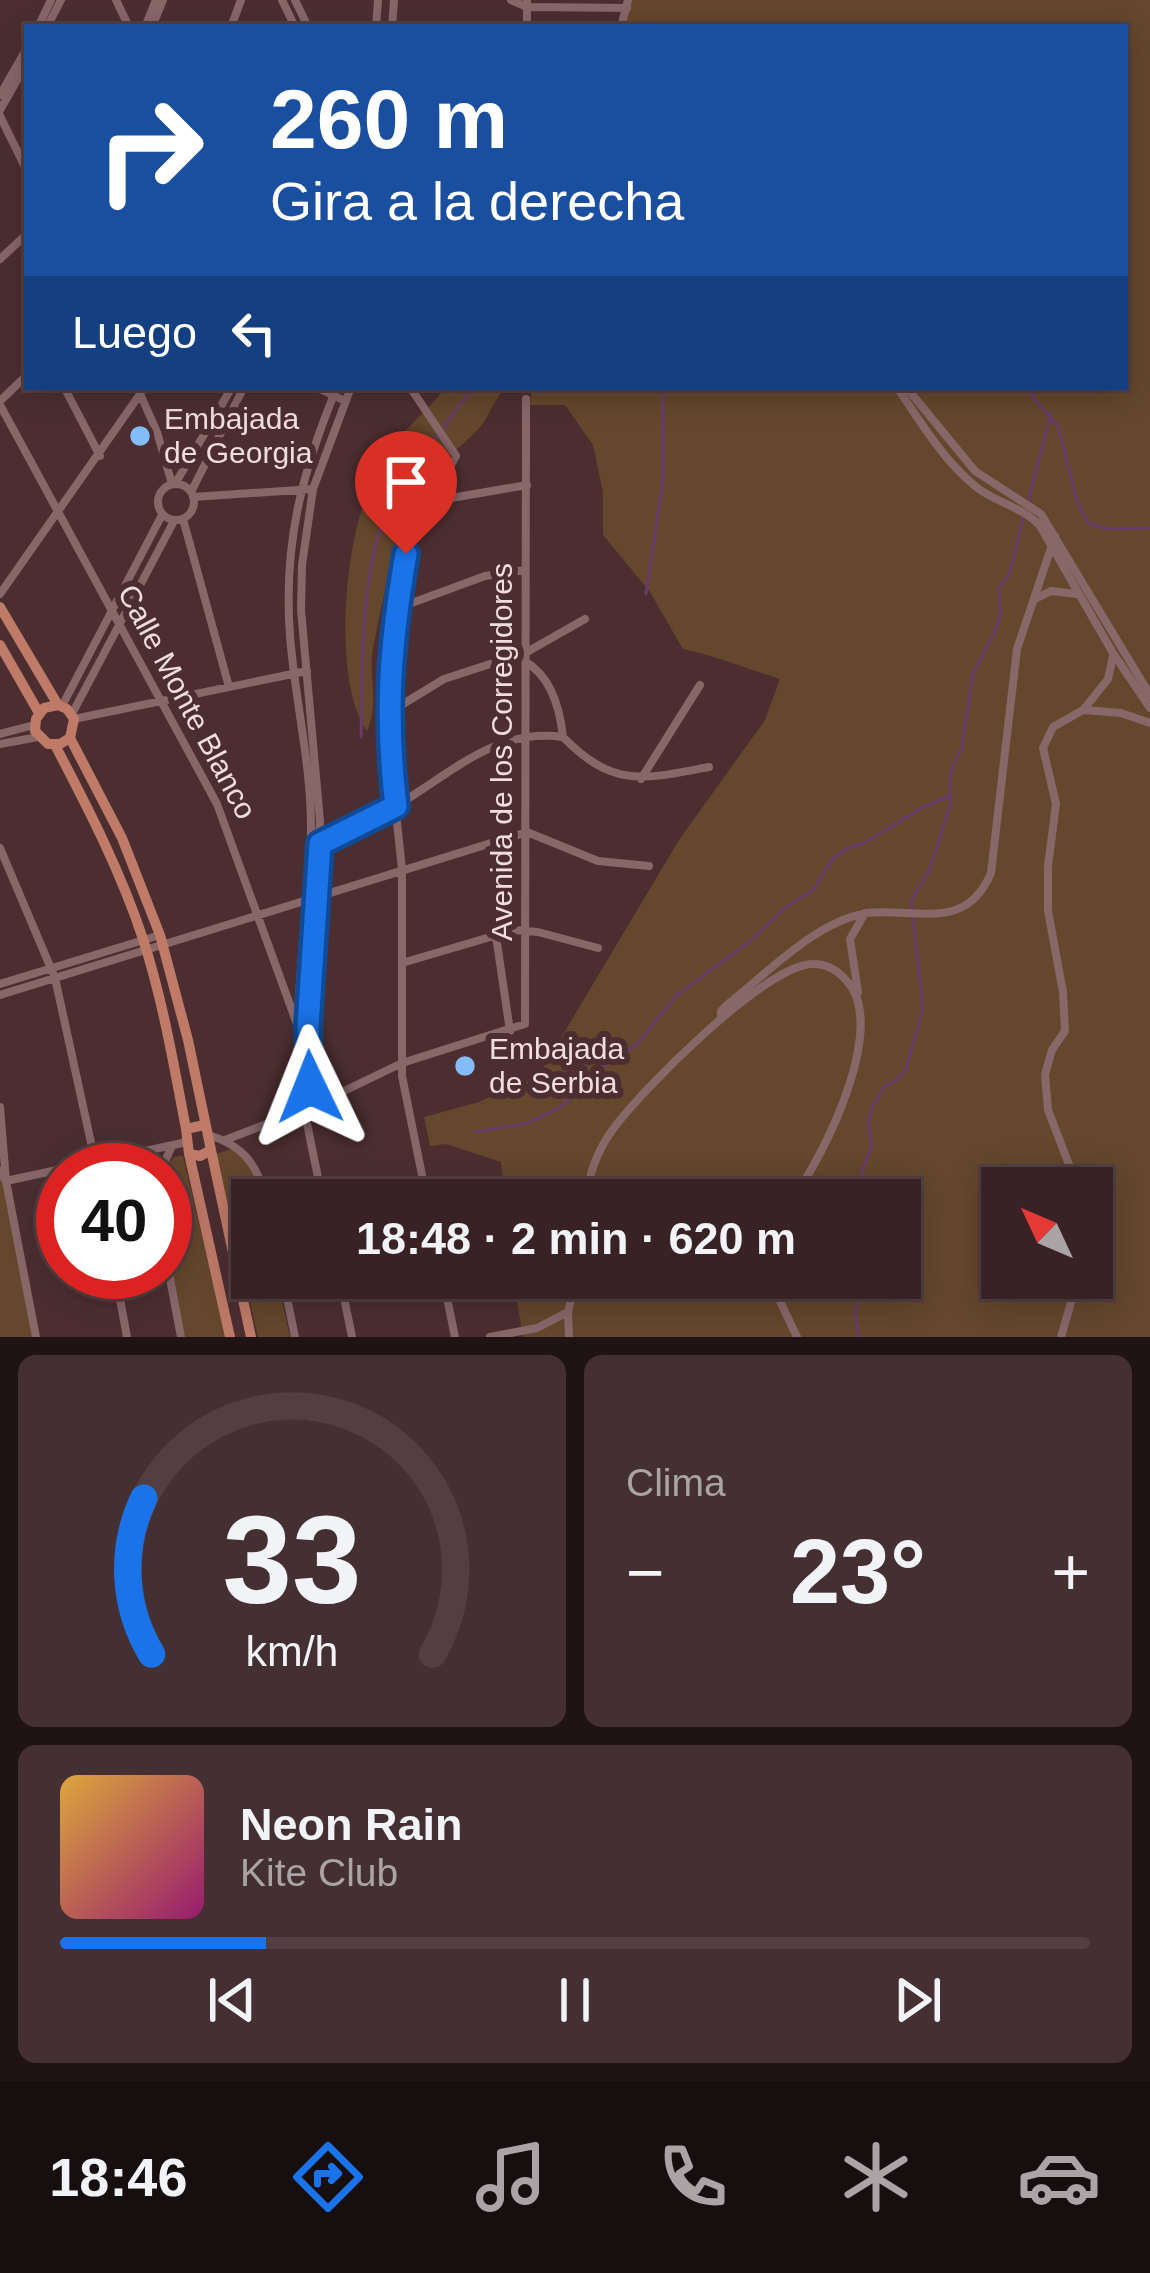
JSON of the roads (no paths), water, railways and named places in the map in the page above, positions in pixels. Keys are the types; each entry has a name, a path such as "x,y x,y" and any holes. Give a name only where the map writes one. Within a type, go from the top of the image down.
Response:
{"main road":[{"path":"0,607 66,711 70,738 122,838 165,940 251,1337"},
{"path":"0,645 37,725 55,745 97,827 144,944 170,1045 230,1337"},
{"path":"37,725 66,711"},
{"path":"55,745 70,738"},
{"path":"187,1142 206,1129"},
{"path":"187,1142 200,1156 211,1150"}],"street":[{"path":"511,0 627,4"},
{"path":"0,95 24,53"},
{"path":"24,69 0,113 24,165"},
{"path":"0,259 24,236"},
{"path":"0,403 24,377"},
{"path":"66,390 100,456"},
{"path":"0,595 100,456 140,390"},
{"path":"141,390 174,484 192,495 313,489"},
{"path":"66,711 162,515 158,499 163,489 174,484 230,390"},
{"path":"66,711 178,520 191,512 192,495 243,390"},
{"path":"318,1179 306,1124 303,1025 314,897 315,741 301,587 313,489 350,390"},
{"path":"412,390 452,448 453,466 410,538 390,646 388,713 402,869 402,1063 423,1179"},
{"path":"904,390 922,424 975,486 1027,508 1054,541 1150,708"},
{"path":"315,847 289,575 300,489 335,391 345,401"},
{"name":"Avenida de los Corregidores","path":"509,1031 524,1028 526,1019 526,399"},
{"name":"Calle Monte Blanco","path":"0,403 218,805 303,1025"},
{"path":"428,502 527,485"},
{"path":"162,515 178,520"},
{"path":"178,520 230,687"},
{"path":"1054,541 1078,594 1150,695"},
{"path":"722,1020 721,1011 823,930 848,916 956,912 981,897 991,873 1016,658 1054,541"},
{"path":"397,609 485,576 526,570"},
{"path":"1034,600 1051,591 1090,597"},
{"path":"388,713 444,679 526,657 585,619"},
{"path":"1070,1167 1048,1110 1045,1074 1052,1049 1065,1031 1048,910 1048,866 1057,814 1043,748 1053,728 1083,710 1108,679 1116,650"},
{"path":"526,657 556,703 563,737 597,766 616,776 641,779 710,767"},
{"path":"66,711 164,702 307,671"},
{"path":"641,779 700,685"},
{"path":"1083,710 1121,713 1150,724"},
{"path":"0,734 37,725"},
{"path":"0,744 37,725"},
{"path":"315,847 396,806 475,754 526,737 563,737"},
{"path":"0,995 144,944 257,915 527,832 598,861 649,866"},
{"path":"0,848 53,973 92,1143"},
{"path":"805,1179 848,1087 860,1024 850,939 865,914"},
{"path":"402,963 525,929 598,948"},
{"path":"225,1140 306,1109 402,1063 509,1031 496,936"},
{"path":"589,1179 612,1130 672,1065 776,976 802,964 833,969 859,996"},
{"path":"0,984 53,973"},
{"path":"0,1107 6,1181 36,1337"},
{"path":"206,1129 248,1156 261,1179"},
{"path":"0,1171 6,1181"},
{"path":"6,1181 36,1176"},
{"path":"121,1299 127,1337"},
{"path":"174,1299 181,1337"},
{"path":"288,1299 296,1337"},
{"path":"344,1299 352,1337"},
{"path":"447,1299 455,1337"},
{"path":"569,1337 571,1299"},
{"path":"780,1299 797,1337"},
{"path":"1061,1337 1072,1299"},
{"path":"490,1337 537,1328 568,1312"}],"waterway":[{"path":"361,737 366,597 380,528 411,465 474,390"},
{"path":"646,594 663,480 663,390"},
{"path":"1027,390 1058,426 1077,501 1088,523 1107,529 1150,528"},
{"path":"1027,505 1051,414"},
{"path":"861,1179 872,1146 871,1109 885,1086 906,1068 923,1008 911,900 929,871 950,806 950,774 962,746 973,673 994,634 1000,615 999,588 1009,575 1024,514"},
{"path":"475,1132 528,1123 559,1108 613,1059 636,1045 677,995 813,890 845,849 950,796"},
{"path":"858,1299 859,1337"}],"place":[{"name":"Embajada de Georgia","path":"140,436"},
{"name":"Embajada de Serbia","path":"465,1066"}]}
